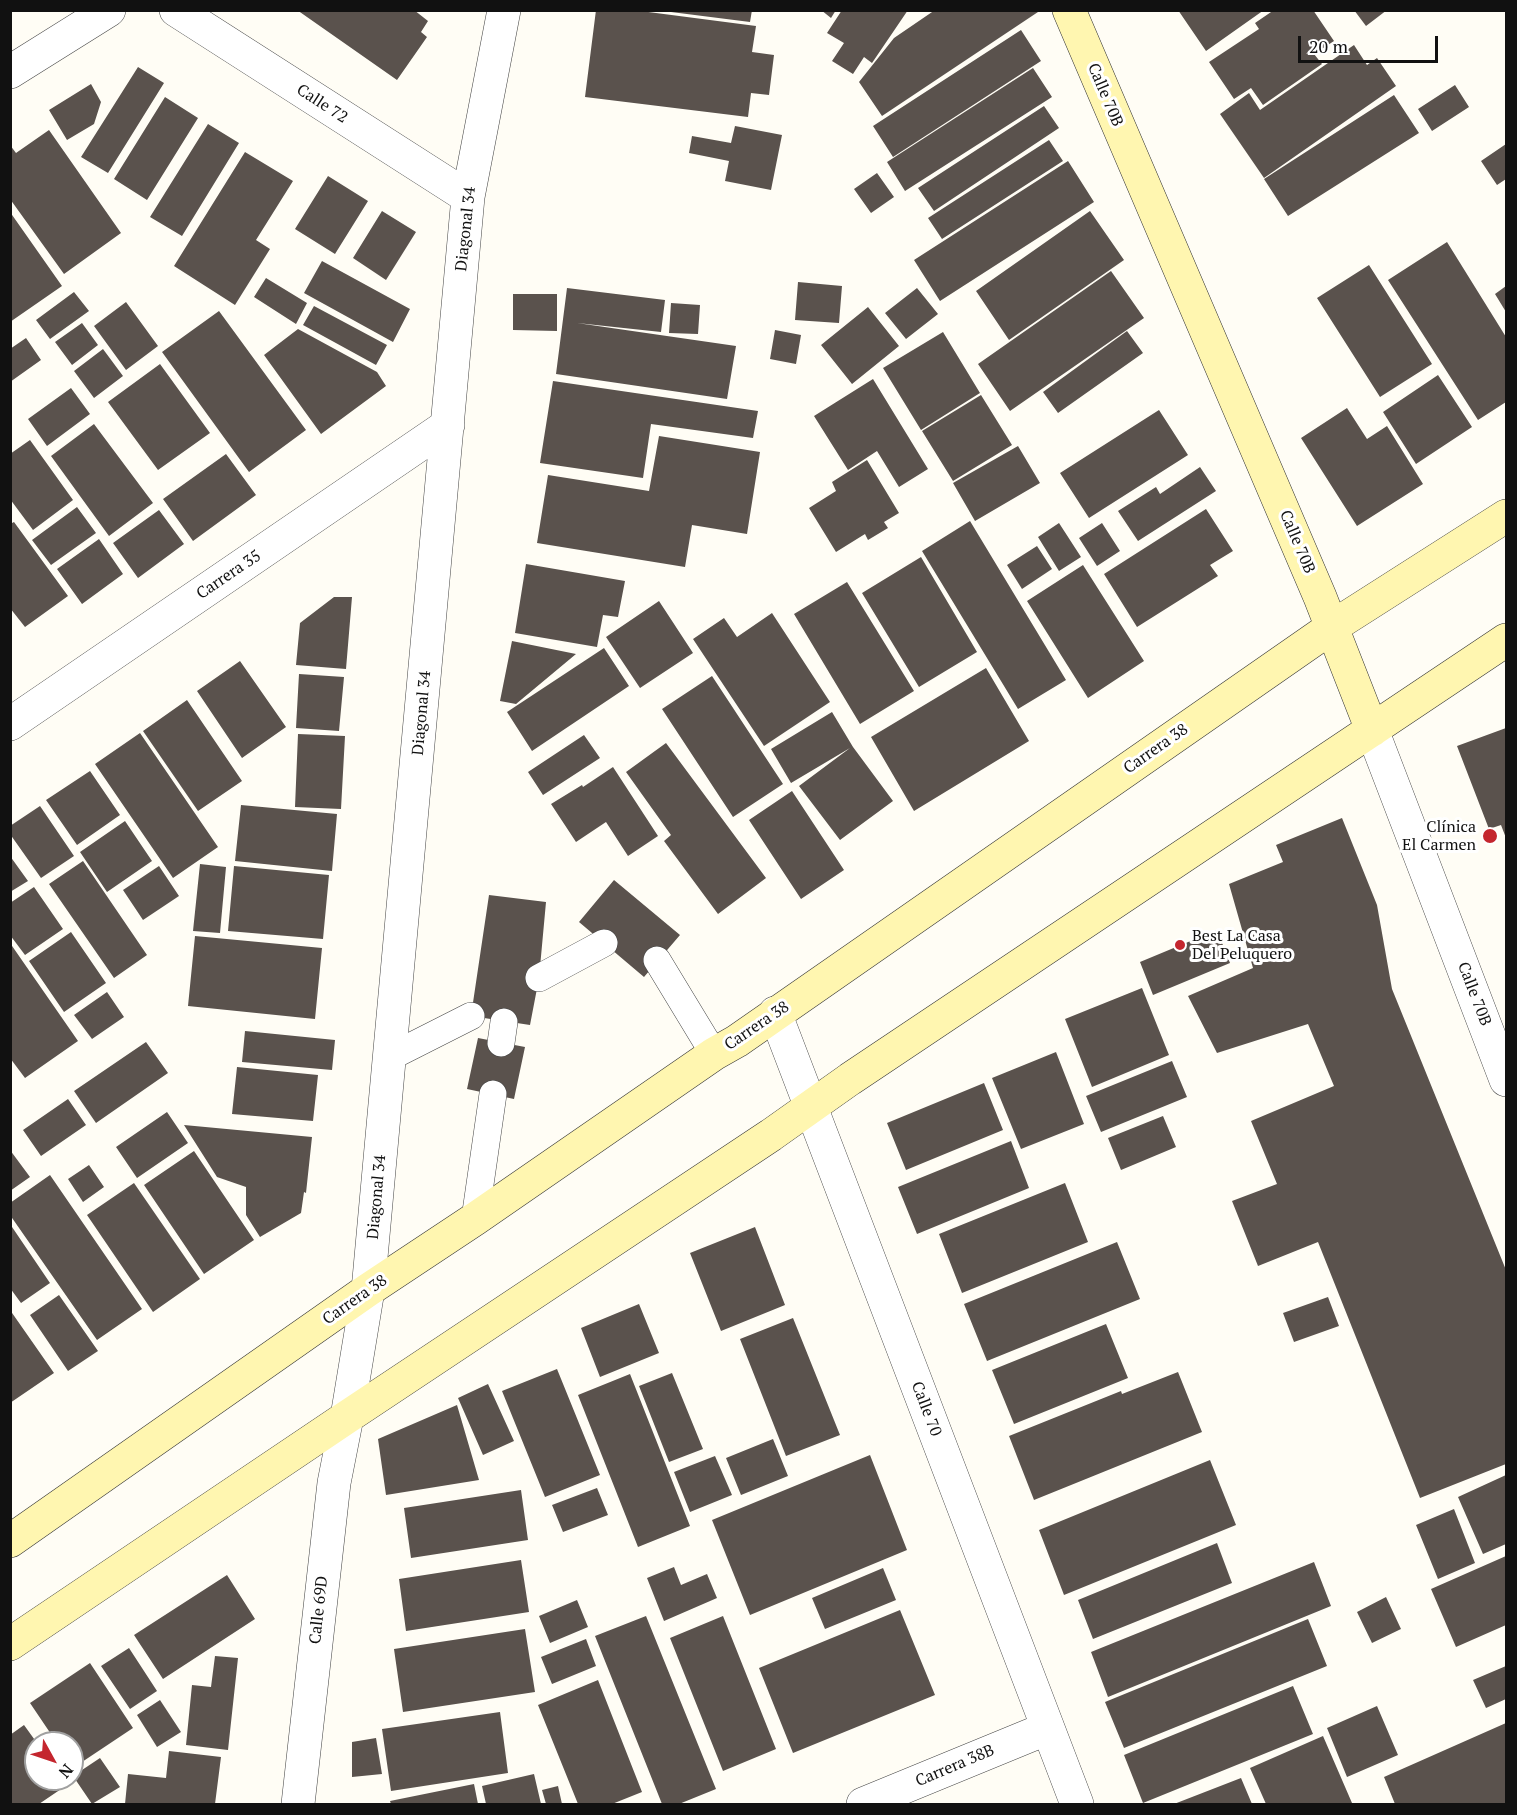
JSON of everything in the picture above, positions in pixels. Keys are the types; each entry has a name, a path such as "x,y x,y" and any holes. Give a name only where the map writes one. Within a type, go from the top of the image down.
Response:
{"main road":[{"name":"Calle 70B","path":"1069,10 1332,627 1372,730"},
{"name":"Carrera 38","path":"10,1541 368,1290 714,1054 737,1041 1332,627 1506,516"},
{"path":"10,1644 1506,640"}],"street":[{"path":"10,72 109,10"},
{"name":"Calle 72","path":"176,10 468,197"},
{"name":"Diagonal 34","path":"347,1417 368,1290 468,197 504,10"},
{"name":"Carrera 35","path":"10,724 448,425"},
{"name":"Calle 70B","path":"1372,730 1506,1080"},
{"name":"Calle 70","path":"775,1013 1077,1804"},
{"name":"Calle 69D","path":"298,1804 334,1484 347,1417"},
{"name":"Carrera 38B","path":"862,1804 1048,1728"}],"lane":[{"path":"539,978 604,943"},
{"path":"657,960 714,1054"},
{"path":"390,1057 471,1016"},
{"path":"475,1219 493,1094"}],"building":[{"path":"297,10 414,10 428,21 421,32 427,37 397,80"},
{"path":"596,10 633,10 756,26 752,52 774,55 769,95 751,93 748,117 585,97"},
{"path":"671,10 752,10 750,22 671,12"},
{"path":"821,10 836,10 831,18"},
{"path":"842,10 908,10 872,63 864,57 853,74 832,61 844,43 827,33"},
{"path":"935,10 1041,10 882,116 859,82 894,38"},
{"path":"1178,10 1264,10 1206,51"},
{"path":"1274,10 1313,10 1334,41 1314,54 1322,64 1263,105 1251,88 1234,99 1209,62 1259,29 1255,23"},
{"path":"1354,10 1387,10 1366,26"},
{"path":"1021,30 1041,61 893,157 873,126"},
{"path":"1354,45 1367,65 1377,58 1396,86 1264,178 1220,114 1249,93 1260,110"},
{"path":"138,67 164,83 108,173 81,157"},
{"path":"1033,68 1052,97 905,191 887,162"},
{"path":"91,84 101,102 94,124 67,140 49,110"},
{"path":"1455,85 1469,107 1432,131 1418,109"},
{"path":"1394,95 1419,133 1288,216 1264,179"},
{"path":"165,97 198,118 147,200 114,179"},
{"path":"1044,106 1059,128 934,211 918,188"},
{"path":"208,124 239,143 182,236 150,217"},
{"path":"735,126 782,135 771,190 725,181 729,161 689,153 692,136 731,143"},
{"path":"49,130 121,233 64,274 10,199 10,145 16,153"},
{"path":"1049,140 1063,161 942,239 928,218"},
{"path":"1506,144 1506,179 1497,185 1481,161"},
{"path":"245,152 293,181 256,240 270,249 235,305 174,266"},
{"path":"1068,161 1094,202 940,301 914,260"},
{"path":"877,173 894,197 871,213 854,189"},
{"path":"328,176 368,201 335,254 295,229"},
{"path":"382,211 416,232 386,280 353,258"},
{"path":"1090,211 1124,260 1009,340 976,291"},
{"path":"10,212 62,286 10,322"},
{"path":"1447,242 1506,337 1506,402 1478,420 1388,280"},
{"path":"322,261 410,309 393,342 304,293"},
{"path":"1369,265 1432,364 1380,397 1317,298"},
{"path":"1111,271 1144,318 1010,411 978,364"},
{"path":"266,278 307,303 296,324 254,297"},
{"path":"798,282 842,286 839,323 795,320"},
{"path":"1506,286 1506,312 1495,294"},
{"path":"567,288 665,300 661,332 577,323 736,346 727,399 556,374"},
{"path":"917,288 938,314 906,339 885,313"},
{"path":"74,292 89,311 50,339 36,320"},
{"path":"513,294 557,294 557,331 513,330"},
{"path":"126,302 158,346 126,370 94,326"},
{"path":"671,303 700,305 698,334 669,333"},
{"path":"314,306 387,345 376,365 303,325"},
{"path":"868,307 899,346 852,384 821,345"},
{"path":"219,311 306,430 249,472 162,352"},
{"path":"82,323 98,345 72,365 55,342"},
{"path":"298,329 377,372 386,386 321,434 264,355"},
{"path":"775,330 801,335 796,364 770,359"},
{"path":"1127,331 1143,353 1058,413 1043,392"},
{"path":"943,332 980,393 921,430 883,368"},
{"path":"26,338 41,360 10,382 10,349"},
{"path":"103,349 123,376 94,398 74,371"},
{"path":"160,364 210,433 158,470 108,402"},
{"path":"1438,375 1472,427 1416,464 1383,412"},
{"path":"873,379 928,469 899,487 877,451 848,470 814,416"},
{"path":"553,381 758,411 753,438 651,424 643,478 540,463"},
{"path":"71,388 90,414 47,446 28,419"},
{"path":"981,395 1012,445 953,481 922,431"},
{"path":"1347,408 1367,439 1387,426 1423,484 1357,526 1301,438"},
{"path":"1159,410 1188,455 1089,518 1060,473"},
{"path":"94,424 153,503 109,536 51,456"},
{"path":"659,436 760,452 747,534 692,525 685,567 537,543 548,475 649,491"},
{"path":"30,440 73,500 33,530 10,499 10,454"},
{"path":"1018,446 1040,483 975,521 953,483"},
{"path":"226,454 256,495 193,541 163,499"},
{"path":"867,460 899,513 884,522 888,528 868,540 865,534 836,552 809,508 836,491 832,482"},
{"path":"1200,467 1216,491 1138,541 1118,511 1156,487 1160,494"},
{"path":"77,507 96,533 51,565 32,540"},
{"path":"1206,509 1233,551 1210,565 1218,576 1137,627 1104,574"},
{"path":"159,510 184,544 138,578 113,543"},
{"path":"970,521 1066,680 1018,709 922,551"},
{"path":"14,522 68,596 25,627 10,608 10,524"},
{"path":"1059,523 1081,557 1059,571 1038,537"},
{"path":"1102,523 1120,551 1097,566 1079,538"},
{"path":"99,539 123,574 82,604 57,569"},
{"path":"1037,546 1052,569 1022,589 1007,565"},
{"path":"921,557 977,652 919,687 862,593"},
{"path":"526,564 625,581 618,617 603,615 597,647 515,633"},
{"path":"1083,565 1144,661 1088,698 1027,601"},
{"path":"847,582 914,691 860,724 794,614"},
{"path":"334,597 352,597 346,669 296,665 300,623"},
{"path":"659,601 693,653 640,688 606,637"},
{"path":"772,613 830,702 764,746 693,639 724,618 737,637"},
{"path":"512,641 576,654 516,704 500,701"},
{"path":"604,648 629,686 532,751 507,712"},
{"path":"240,661 286,727 242,758 197,691"},
{"path":"986,668 1029,741 914,811 871,737"},
{"path":"299,674 344,677 339,731 296,728"},
{"path":"712,676 783,784 733,817 662,709"},
{"path":"187,700 242,781 198,811 143,731"},
{"path":"832,712 853,747 893,801 840,840 799,786 850,748 791,783 771,749"},
{"path":"1506,728 1506,838 1501,825 1489,829 1457,746"},
{"path":"140,733 218,847 173,878 95,764"},
{"path":"298,734 345,736 341,809 295,807"},
{"path":"584,735 600,758 543,795 528,772"},
{"path":"666,743 766,878 718,914 664,841 671,835 626,772"},
{"path":"613,767 658,836 628,856 606,822 576,842 551,804 582,785 583,787"},
{"path":"90,771 120,815 77,845 46,800"},
{"path":"792,791 844,870 801,899 749,820"},
{"path":"241,805 337,814 332,871 235,861"},
{"path":"40,806 74,856 41,878 10,834 10,826"},
{"path":"1342,818 1377,905 1392,989 1506,1270 1506,1464 1420,1498 1318,1242 1258,1266 1232,1201 1277,1184 1251,1121 1334,1086 1308,1024 1217,1053 1188,996 1253,968 1229,884 1283,862 1276,845"},
{"path":"125,821 152,861 107,892 80,852"},
{"path":"10,856 28,881 10,892"},
{"path":"83,861 147,955 114,978 49,884"},
{"path":"200,864 226,867 220,933 193,931"},
{"path":"159,866 179,896 143,920 123,890"},
{"path":"234,866 329,875 323,939 228,931"},
{"path":"614,880 680,935 644,977 579,922"},
{"path":"34,887 63,929 25,955 10,935 10,903"},
{"path":"489,895 546,902 539,978 530,1025 471,1016"},
{"path":"1217,930 1230,963 1153,995 1140,962"},
{"path":"71,932 106,983 64,1012 29,961"},
{"path":"195,936 322,948 315,1019 188,1006"},
{"path":"10,943 78,1041 25,1078 10,1058"},
{"path":"1142,988 1169,1055 1092,1087 1065,1019"},
{"path":"107,992 124,1017 92,1039 74,1015"},
{"path":"245,1031 335,1040 332,1070 242,1062"},
{"path":"478,1038 525,1047 514,1099 467,1089"},
{"path":"146,1042 168,1073 96,1123 74,1091"},
{"path":"1056,1052 1084,1124 1021,1149 992,1078"},
{"path":"1172,1061 1187,1097 1101,1132 1086,1096"},
{"path":"237,1067 318,1075 313,1121 232,1114"},
{"path":"984,1083 1003,1130 906,1170 887,1123"},
{"path":"68,1099 86,1125 41,1156 23,1130"},
{"path":"167,1112 188,1143 137,1178 116,1147"},
{"path":"1163,1116 1176,1147 1121,1170 1108,1138"},
{"path":"184,1125 312,1137 306,1193 304,1192 301,1213 260,1237 246,1215 246,1187 217,1177"},
{"path":"1011,1141 1029,1188 917,1234 898,1187"},
{"path":"10,1150 30,1177 10,1191"},
{"path":"194,1151 254,1240 204,1274 144,1185"},
{"path":"89,1165 104,1187 83,1202 68,1179"},
{"path":"50,1175 142,1309 97,1340 10,1215 10,1203"},
{"path":"134,1183 200,1279 153,1312 87,1215"},
{"path":"1065,1183 1088,1242 962,1293 939,1234"},
{"path":"10,1224 50,1283 21,1303 10,1288"},
{"path":"755,1227 785,1305 721,1331 690,1253"},
{"path":"1117,1242 1140,1299 987,1361 964,1304"},
{"path":"59,1295 98,1351 68,1371 30,1315"},
{"path":"1328,1297 1339,1326 1294,1342 1283,1313"},
{"path":"639,1304 659,1353 600,1377 581,1328"},
{"path":"10,1310 54,1373 10,1403"},
{"path":"793,1318 840,1435 786,1456 740,1339"},
{"path":"1106,1324 1128,1378 1014,1424 992,1370"},
{"path":"557,1369 600,1475 545,1497 502,1391"},
{"path":"1178,1372 1202,1432 1034,1500 1009,1436 1121,1391 1122,1394"},
{"path":"672,1373 703,1449 669,1462 639,1386"},
{"path":"630,1374 690,1526 638,1547 578,1395"},
{"path":"488,1384 514,1441 483,1455 458,1398"},
{"path":"457,1405 479,1480 386,1495 378,1439"},
{"path":"773,1439 788,1476 741,1495 726,1458"},
{"path":"870,1455 907,1550 750,1615 712,1520"},
{"path":"715,1456 732,1495 690,1512 674,1472"},
{"path":"1210,1460 1236,1525 1064,1595 1039,1530"},
{"path":"1506,1475 1506,1544 1483,1554 1458,1497"},
{"path":"597,1488 608,1515 563,1532 552,1505"},
{"path":"521,1490 528,1540 411,1558 404,1508"},
{"path":"1454,1509 1475,1563 1438,1579 1416,1525"},
{"path":"1217,1543 1232,1583 1093,1639 1078,1600"},
{"path":"1506,1556 1506,1625 1456,1647 1431,1589"},
{"path":"521,1560 529,1612 406,1631 399,1579"},
{"path":"1314,1562 1331,1606 1108,1697 1091,1652"},
{"path":"674,1567 681,1585 707,1574 717,1598 664,1621 647,1578"},
{"path":"883,1568 896,1600 825,1629 812,1598"},
{"path":"227,1575 255,1619 163,1679 134,1635"},
{"path":"1386,1597 1401,1629 1372,1643 1357,1612"},
{"path":"577,1600 588,1627 550,1643 539,1616"},
{"path":"900,1610 935,1695 793,1753 759,1668"},
{"path":"646,1616 716,1789 679,1804 662,1804 595,1636"},
{"path":"723,1616 776,1749 723,1771 670,1638"},
{"path":"1308,1619 1327,1666 1124,1748 1105,1702"},
{"path":"525,1629 535,1692 403,1712 394,1649"},
{"path":"586,1639 596,1666 552,1684 541,1657"},
{"path":"129,1648 157,1691 130,1709 101,1666"},
{"path":"215,1656 238,1658 228,1750 186,1745 192,1685 211,1687"},
{"path":"90,1663 133,1728 84,1761 84,1731 49,1731 30,1703"},
{"path":"1506,1666 1506,1699 1486,1708 1473,1680"},
{"path":"598,1680 642,1792 612,1804 578,1804 538,1705"},
{"path":"1293,1686 1313,1734 1143,1803 1124,1755"},
{"path":"160,1700 181,1732 157,1747 137,1715"},
{"path":"1377,1706 1398,1755 1347,1777 1327,1728"},
{"path":"500,1712 508,1773 391,1791 382,1729"},
{"path":"1506,1723 1506,1804 1395,1804 1384,1777"},
{"path":"24,1725 28,1731 24,1731 24,1791 58,1791 39,1804 10,1804 10,1735"},
{"path":"1323,1736 1352,1803 1266,1804 1250,1768"},
{"path":"376,1738 382,1774 352,1777 352,1742"},
{"path":"169,1751 221,1757 215,1804 125,1804 128,1774 166,1778"},
{"path":"100,1758 120,1787 92,1804 83,1791 84,1769"},
{"path":"534,1774 541,1804 486,1804 482,1786"},
{"path":"1241,1778 1252,1804 1174,1804"},
{"path":"474,1784 478,1804 391,1804 390,1801"},
{"path":"558,1786 562,1804 546,1804 542,1790"}],"place":[{"name":"Clínica El Carmen","path":"1490,836"},
{"name":"Best La Casa Del Peluquero","path":"1180,945"}]}
